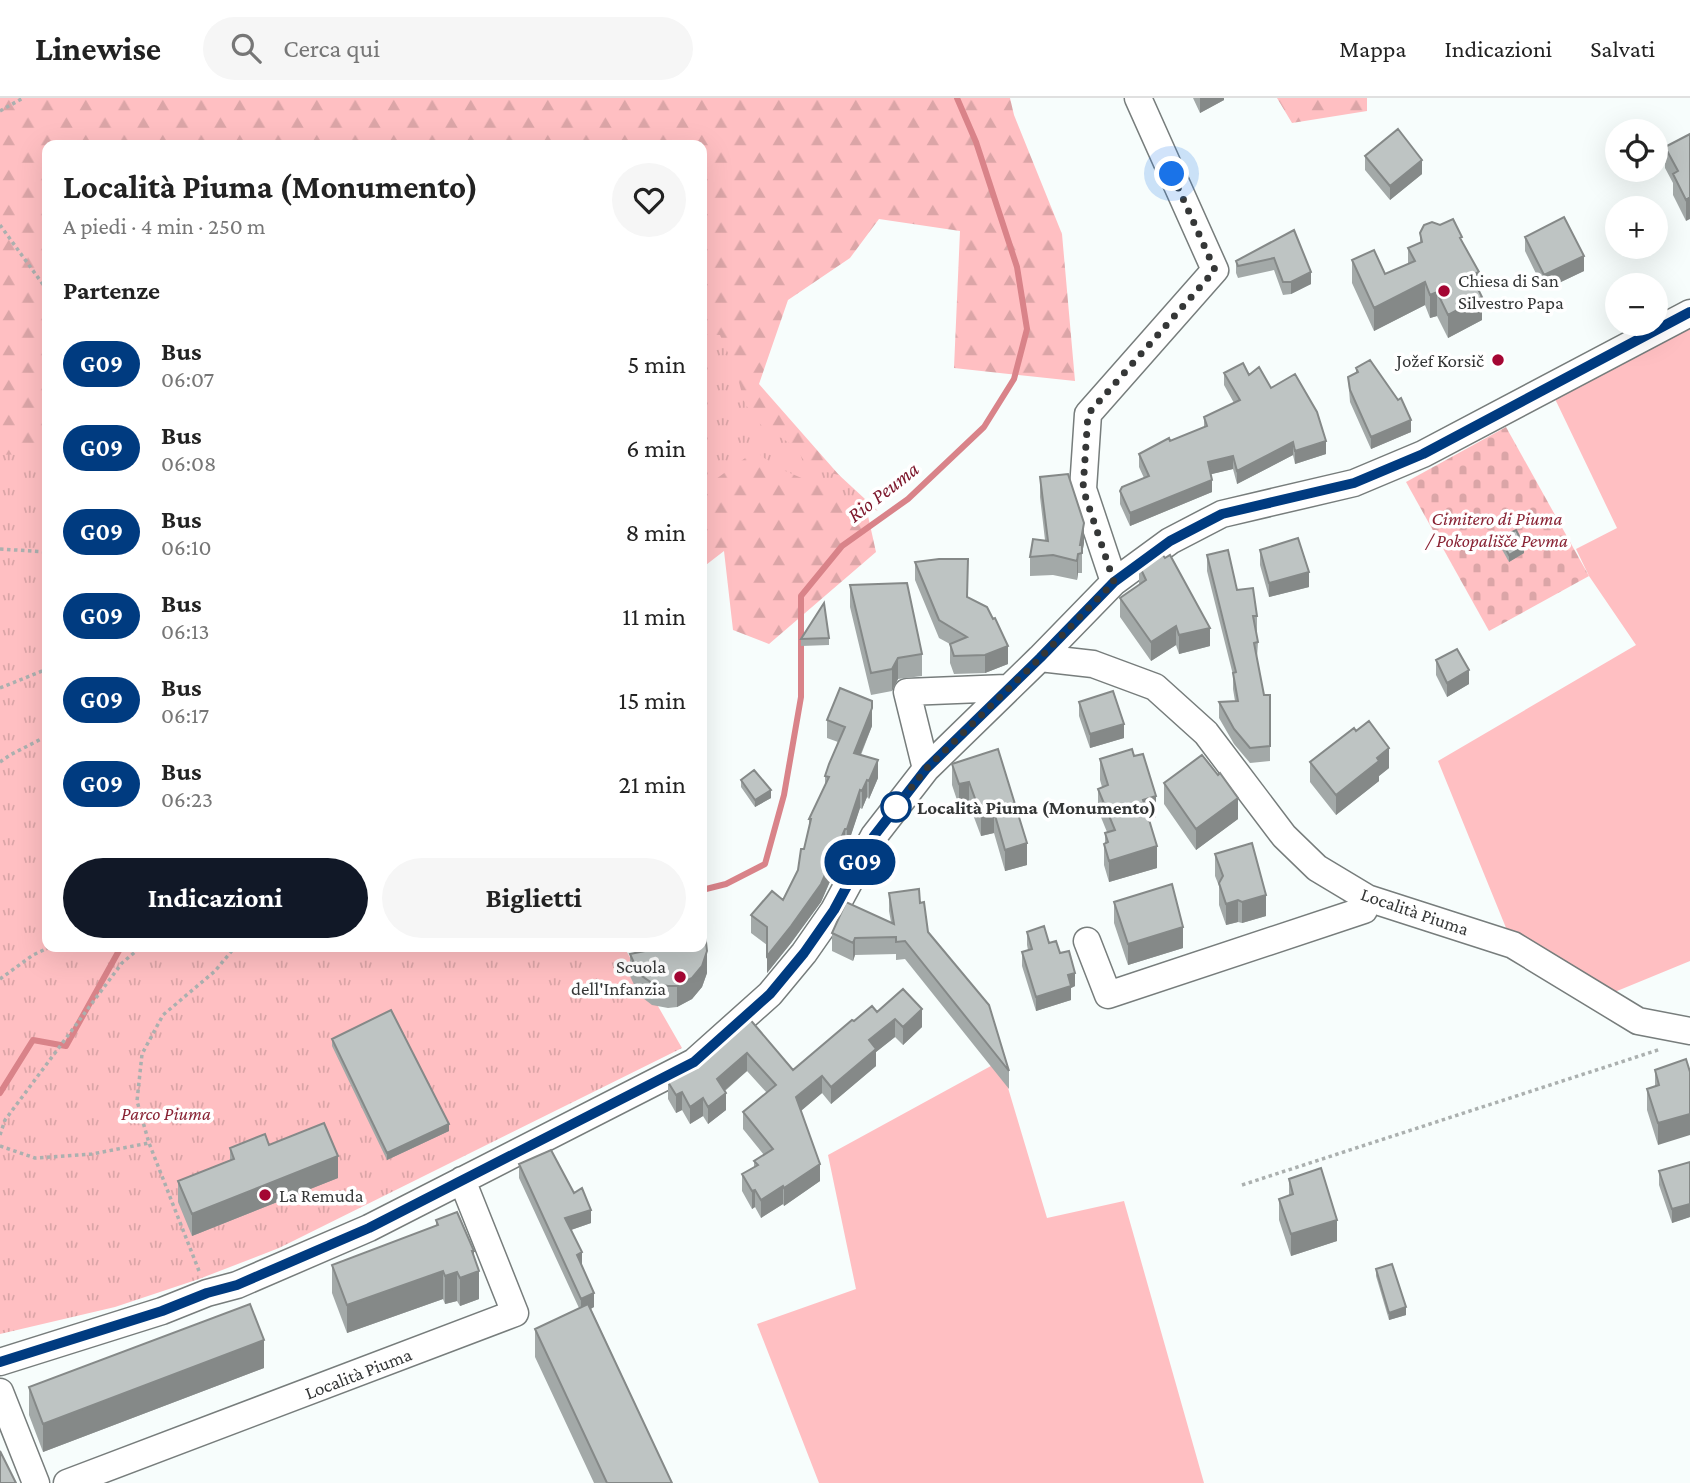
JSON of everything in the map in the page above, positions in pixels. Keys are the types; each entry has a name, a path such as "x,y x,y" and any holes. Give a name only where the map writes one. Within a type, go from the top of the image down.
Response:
{"street":[{"path":"1114,582 1083,489 1088,414 1215,270 1138,98"},
{"path":"0,1362 149,1316 207,1293 237,1285 369,1228 694,1062 761,1003 804,953 834,910 874,836 926,769 1114,582 1170,541 1222,514 1354,483 1423,454 1690,313"},
{"name":"Località Piuma","path":"1040,658 1093,664 1155,687 1206,733 1284,836 1317,868 1367,898 1513,945 1638,1021 1690,1031"},
{"path":"926,769 907,692 1006,688"},
{"path":"1087,941 1108,995 1364,910 1367,898"},
{"name":"Località Piuma","path":"67,1483 515,1313 462,1180"},
{"path":"0,1392 36,1483"}],"path":[{"path":"0,111 23,98"},
{"path":"0,225 42,283"},
{"path":"0,549 42,552"},
{"path":"0,688 42,671"},
{"path":"0,762 42,739"},
{"path":"0,979 42,951"},
{"path":"0,1135 5,1120 122,963 135,952"},
{"path":"207,1293 149,1143 137,1101 142,1054 163,1014 215,971 231,952"},
{"path":"1242,1185 1666,1048"},
{"path":"0,1146 35,1158 92,1154 149,1143"}],"green space":[{"path":"0,98 1010,98 1014,115 1062,234 1075,381 954,368 960,231 879,219 850,258 788,300 759,384 839,475 868,516 876,552 769,644 733,630 724,551 707,564 707,140 42,140 42,952 46,952 0,1106"},
{"path":"1277,98 1367,98 1367,111 1292,123"},
{"path":"1690,313 1690,961 1600,998 1513,945 1438,761 1636,645 1589,576 1576,549 1617,528 1556,401 1555,385 1647,336 1668,336 1668,325"},
{"path":"707,334 720,335 736,371 744,401 755,421 794,446 809,468 839,475 878,511 776,467 755,451 707,485"},
{"name":"Cimitero di Piuma / Pokopališče Pevma","path":"1506,427 1589,576 1489,631 1406,482"},
{"name":"Parco Piuma","path":"42,453 42,952 627,952 682,1048 279,1248 115,1307 0,1334 0,455"},
{"path":"1000,1061 1047,1218 1124,1201 1204,1483 819,1483 757,1324 856,1289 828,1155"}],"building":[{"path":"1398,129 1422,160 1390,186 1365,156"},
{"path":"1690,134 1690,197 1686,200 1673,174 1678,171 1668,153 1668,145"},
{"path":"1564,217 1584,256 1544,275 1525,237"},
{"path":"1453,219 1479,272 1471,275 1482,297 1448,315 1437,292 1430,295 1425,282 1374,308 1352,260 1374,250 1385,274 1415,261 1408,248 1422,242 1420,233 1424,225 1432,222 1440,225"},
{"path":"1294,230 1311,272 1291,282 1283,282 1274,258 1238,266 1236,261"},
{"path":"1370,360 1398,400 1401,398 1411,420 1371,437 1350,390 1348,377 1358,372 1356,368"},
{"path":"1243,363 1249,375 1259,367 1271,388 1295,374 1317,412 1326,441 1295,451 1293,442 1237,471 1233,456 1208,462 1212,480 1130,513 1120,491 1122,487 1149,476 1139,454 1169,438 1170,441 1207,426 1204,417 1240,400 1224,373"},
{"path":"1068,474 1084,523 1080,545 1082,553 1078,554 1077,561 1053,555 1030,557 1033,539 1048,541 1040,477"},
{"path":"1516,530 1524,546 1509,555 1500,538"},
{"path":"1298,538 1309,572 1269,583 1260,550"},
{"path":"1159,550 1165,558 1170,555 1210,628 1179,635 1176,626 1151,642 1120,598 1146,580 1139,565"},
{"path":"1228,550 1237,590 1253,588 1257,616 1253,616 1258,642 1254,643 1264,695 1270,695 1270,746 1250,748 1234,729 1219,702 1238,701 1233,673 1236,672 1207,555"},
{"path":"968,559 967,597 987,607 1008,646 985,655 954,656 950,644 967,637 939,620 915,562"},
{"path":"907,583 922,654 898,658 892,669 871,673 850,585"},
{"path":"824,603 829,638 801,639"},
{"path":"1457,649 1469,670 1447,683 1436,660"},
{"path":"840,688 872,701 872,708 854,753 878,760 869,781 867,780 862,791 860,790 847,829 821,884 767,956 767,927 751,915 772,891 783,900 798,870 809,819 829,777 825,776 845,727 827,720"},
{"path":"1113,691 1124,724 1090,734 1079,702"},
{"path":"1369,721 1389,748 1377,758 1379,761 1336,795 1310,762 1354,728 1356,731"},
{"path":"998,749 1027,843 1005,850 994,812 981,815 969,782 959,784 952,764"},
{"path":"1132,749 1134,756 1143,754 1156,796 1143,800 1157,846 1109,861 1104,844 1108,842 1105,833 1115,830 1098,789 1108,785 1100,759"},
{"path":"1202,755 1218,775 1220,773 1238,798 1196,829 1164,783"},
{"path":"754,770 771,790 755,800 741,780"},
{"path":"1252,843 1266,895 1226,904 1219,883 1223,876 1215,854"},
{"path":"1172,884 1183,927 1128,944 1114,902"},
{"path":"919,889 920,903 924,902 928,932 989,1005 1009,1071 905,941 896,942 896,937 855,938 853,943 832,933 846,902 894,924 889,893"},
{"path":"1044,926 1049,943 1056,941 1060,953 1069,951 1075,973 1068,975 1071,986 1036,997 1022,952 1032,949 1027,932"},
{"path":"707,952 702,966 692,978 677,986 652,983 639,974 630,954"},
{"path":"903,989 922,1009 903,1027 895,1019 869,1040 876,1049 831,1087 822,1076 796,1097 820,1164 761,1200 742,1174 758,1165 754,1161 773,1149 743,1112 776,1085 747,1053 717,1079 726,1093 708,1107 703,1098 690,1107 682,1092 676,1095 668,1082 673,1075 704,1056 748,1017 793,1070 852,1020 872,1006 877,1012"},
{"path":"391,1010 449,1124 387,1153 332,1039"},
{"path":"1686,1059 1690,1072 1690,1114 1658,1123 1647,1089 1659,1085 1655,1070"},
{"path":"324,1123 338,1156 192,1214 178,1181 234,1159 230,1148 265,1134 269,1145"},
{"path":"551,1150 574,1193 582,1188 591,1210 565,1218 582,1252 577,1255 594,1293 581,1299 519,1164"},
{"path":"1690,1162 1690,1204 1672,1209 1659,1171"},
{"path":"1321,1168 1337,1220 1291,1234 1279,1199 1293,1194 1289,1179"},
{"path":"457,1212 474,1251 479,1271 460,1278 457,1272 445,1276 443,1271 347,1305 332,1265 438,1225 436,1220"},
{"path":"1392,1264 1406,1307 1389,1313 1376,1269"},
{"path":"250,1304 264,1340 43,1424 29,1387"},
{"path":"588,1304 672,1483 607,1483 535,1329"},
{"path":"0,1451 16,1483 0,1483"}],"waterway":[{"name":"Rio Peuma","path":"707,889 726,884 765,864 784,795 801,697 801,596 842,546 908,499 984,427 1014,379 1027,329 1017,267 976,142 957,98"},
{"name":"Rio Peuma","path":"0,1093 33,1040 66,1046 118,952"}],"bus line":[{"name":"G09","path":"0,1362 237,1285 369,1228 694,1062 770,994 804,953 834,910 874,836 926,769 1114,582 1170,541 1222,514 1354,483 1423,454 1690,312"}],"place":[{"name":"Chiesa di San Silvestro Papa","path":"1444,291"},
{"name":"Jožef Korsič","path":"1498,360"},
{"name":"Località Piuma (Monumento)","path":"896,807"},
{"name":"Scuola dell'Infanzia","path":"680,977"},
{"name":"La Remuda","path":"265,1195"}],"route":[{"path":"896,807 926,769 1114,582 1083,489 1088,414 1215,270 1172,174"}]}
